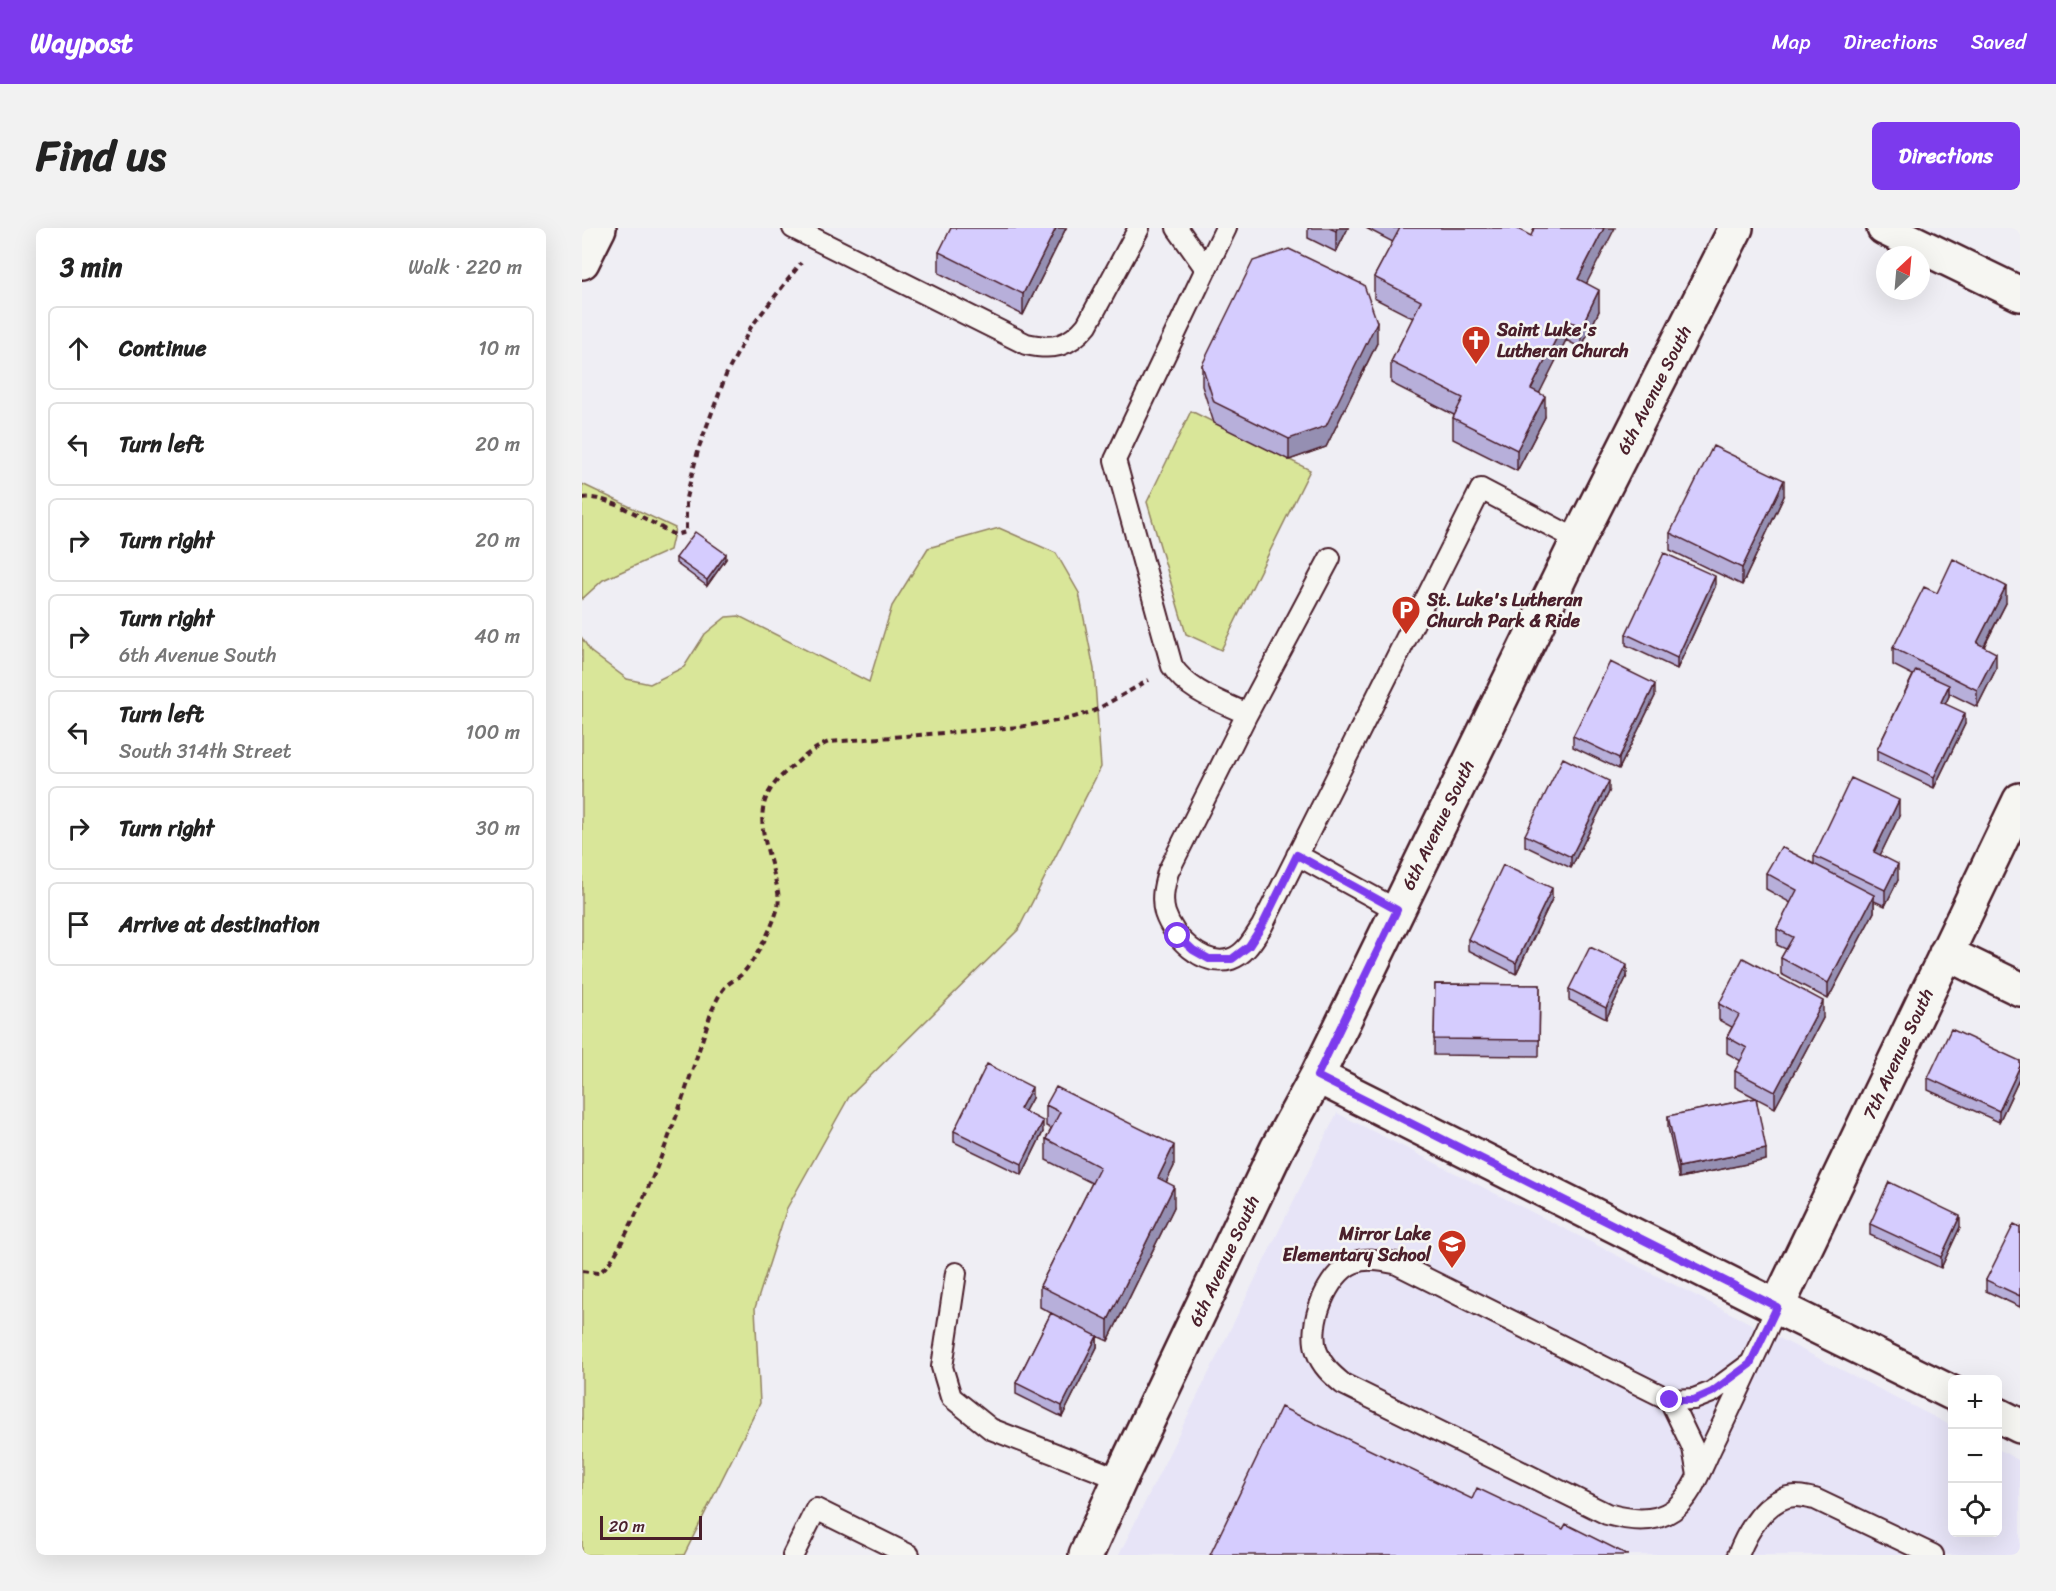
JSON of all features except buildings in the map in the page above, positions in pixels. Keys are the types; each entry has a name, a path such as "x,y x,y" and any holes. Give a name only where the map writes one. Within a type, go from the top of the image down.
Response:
{"street":[{"path":"582,262 599,228"},
{"name":"6th Avenue South","path":"1086,1555 1276,1149 1317,1076 1578,540 1736,228"},
{"path":"1884,228 2020,294"},
{"name":"7th Avenue South","path":"1777,1307 2020,800"},
{"path":"1946,953 2020,989"},
{"path":"1317,1076 1948,1391"},
{"path":"2002,1417 2020,1426"}],"lane":[{"path":"793,228 1026,344 1045,348 1062,345 1076,339 1087,325 1139,228"},
{"path":"1177,228 1206,269"},
{"path":"1226,228 1115,460 1172,666 1179,678 1193,689 1247,714"},
{"path":"1330,558 1247,714 1168,872 1162,890 1165,913 1178,936 1193,950 1209,959 1232,959 1249,946 1256,936 1481,489 1578,540"},
{"path":"1297,855 1397,910"},
{"path":"1750,1364 1712,1392 1694,1400 1670,1400 1395,1263 1372,1259 1353,1263 1335,1278 1320,1305 1315,1328 1316,1350 1325,1369 1343,1384 1607,1514 1631,1520 1652,1519 1672,1510 1688,1493 1698,1475 1777,1307"},
{"path":"956,1273 942,1367 951,1397 991,1429 1120,1479"},
{"path":"1670,1400 1693,1448 1698,1475"},
{"path":"1738,1555 1745,1538 1762,1515 1777,1502 1794,1496 1815,1499 1933,1555"},
{"path":"794,1555 816,1509 909,1555"}],"path":[{"path":"582,498 589,497 612,503 675,534 686,532 686,498 699,447 726,375 751,327 818,241"},
{"path":"582,1271 599,1273 609,1265 645,1195 712,1010 725,987 740,976 752,961 778,906 778,893 764,834 762,812 765,798 771,787 815,748 829,742 1019,727 1068,719 1094,711 1172,666"}],"shaded area":[{"name":"Mirror Lake Elementary School","path":"1337,1113 1948,1424 1948,1537 2002,1537 2002,1451 2020,1461 2020,1555 1119,1555"}],"green space":[{"path":"1191,411 1310,470 1221,650 1186,634 1147,502"},
{"path":"582,484 675,528 670,550 603,580 582,599"},
{"path":"999,528 1056,553 1079,593 1094,669 1101,767 1018,930 849,1097 787,1208 755,1308 760,1403 684,1555 582,1555 582,638 591,652 627,679 650,684 684,667 705,634 726,617 739,616 869,682 892,606 928,548"}],"place":[{"name":"Saint Luke's Lutheran Church","path":"1476,366"},
{"name":"St. Luke's Lutheran Church Park & Ride","path":"1406,636"},
{"name":"Mirror Lake Elementary School","path":"1452,1270"}],"route":[{"path":"1178,936 1193,950 1209,959 1232,959 1249,946 1262,926 1297,855 1397,910 1317,1076 1777,1307 1750,1364 1712,1392 1694,1400 1670,1400"}]}
